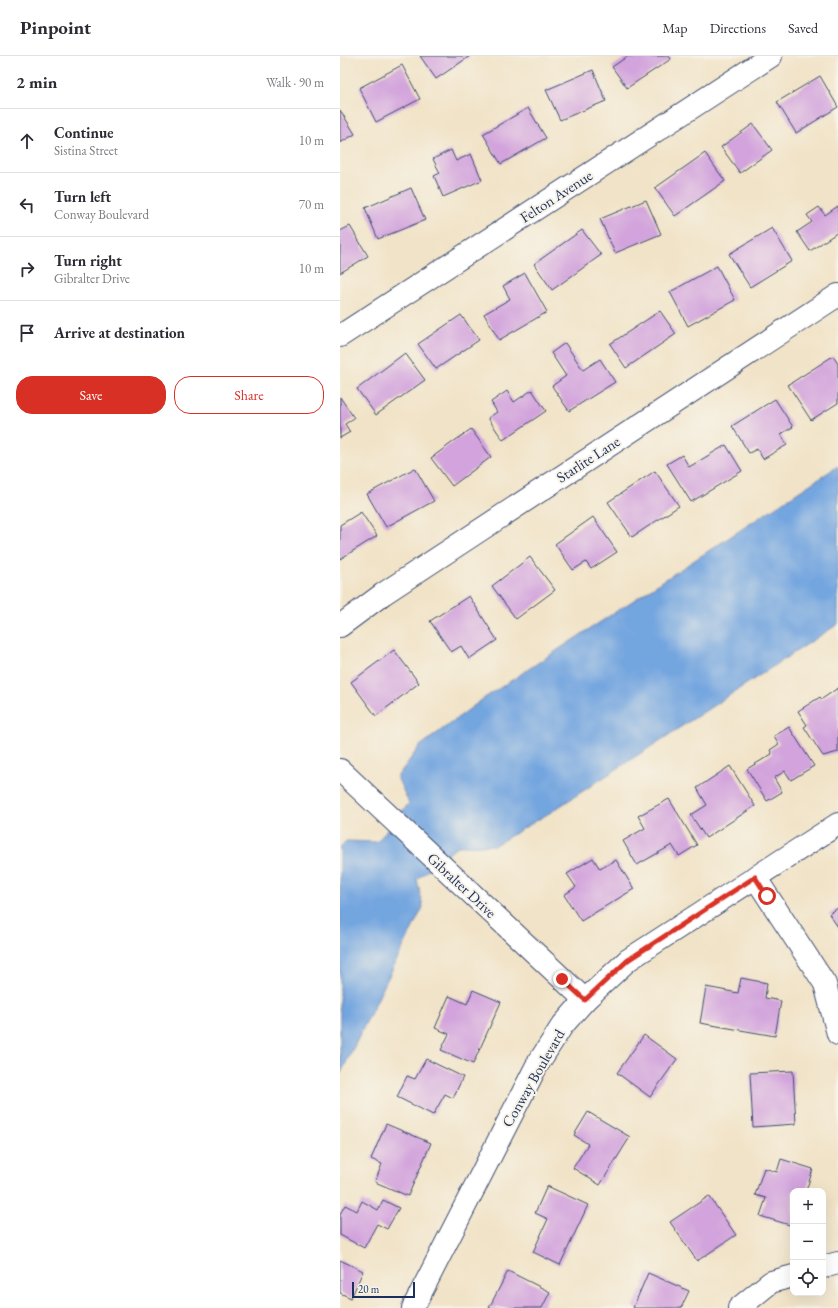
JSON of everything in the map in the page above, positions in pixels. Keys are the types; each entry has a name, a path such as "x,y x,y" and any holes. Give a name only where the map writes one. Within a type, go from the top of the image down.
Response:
{"street":[{"name":"Felton Avenue","path":"340,336 771,56"},
{"name":"Starlite Lane","path":"340,626 390,589 838,295"},
{"name":"Gibralter Drive","path":"340,770 378,804 456,880 585,1000"},
{"name":"Conway Boulevard","path":"413,1308 537,1065 562,1026 585,1000 628,960 838,824"},
{"path":"755,877 825,984 838,1034"},
{"path":"826,1266 838,1263"},
{"path":"739,1308 771,1282 790,1277"}],"water":[{"path":"838,466 838,624 551,812 495,845 458,846 417,879 423,907 340,1075 340,847 346,841 377,842 409,803 397,777 420,746 483,699"}],"building":[{"path":"420,56 470,56 436,79"},
{"path":"628,56 669,56 671,59 627,88 612,67"},
{"path":"402,65 420,99 376,122 359,88"},
{"path":"593,70 606,101 560,120 546,90"},
{"path":"820,76 838,107 796,133 777,102"},
{"path":"528,108 546,138 501,164 483,134"},
{"path":"340,110 355,134 340,143"},
{"path":"753,124 772,150 740,173 721,147"},
{"path":"451,150 456,161 471,154 482,180 443,197 434,176 440,173 433,159"},
{"path":"705,153 725,181 675,216 655,188"},
{"path":"411,188 425,220 378,239 365,208"},
{"path":"646,200 661,234 615,253 600,219"},
{"path":"838,206 838,232 810,251 797,232 812,222 807,215 819,207 825,215"},
{"path":"350,226 368,256 340,273 340,231"},
{"path":"772,228 792,261 750,287 729,254"},
{"path":"582,230 601,255 552,290 534,264"},
{"path":"717,266 735,300 688,326 670,292"},
{"path":"525,273 547,312 499,340 484,314 510,299 503,286"},
{"path":"660,311 676,334 626,368 610,344"},
{"path":"461,315 479,340 436,369 418,344"},
{"path":"565,343 583,370 600,359 615,382 569,411 552,386 566,376 551,353"},
{"path":"405,353 425,380 376,415 357,389"},
{"path":"833,356 838,364 838,403 811,420 788,385"},
{"path":"532,390 546,411 503,440 488,418 497,412 491,402 507,391 514,402"},
{"path":"340,397 354,418 345,424 350,432 340,438"},
{"path":"775,399 793,427 781,434 787,445 763,459 757,449 749,453 732,426"},
{"path":"471,429 491,457 452,486 431,458"},
{"path":"726,445 742,471 691,502 667,464 682,455 689,467"},
{"path":"415,468 434,501 386,527 367,494"},
{"path":"655,471 679,506 632,537 608,502"},
{"path":"361,512 377,536 340,559 340,525"},
{"path":"593,517 617,552 591,569 586,562 573,570 555,544"},
{"path":"530,557 555,590 516,619 492,586"},
{"path":"469,596 497,640 469,659 461,646 451,652 430,621"},
{"path":"394,650 419,683 376,716 351,682"},
{"path":"838,688 838,752 823,756 804,727 807,725 798,711 820,697 822,699"},
{"path":"789,727 814,766 791,780 785,771 774,778 782,792 767,801 747,769 772,754 770,750 779,744 774,736"},
{"path":"730,766 755,806 706,838 691,815 707,805 697,788"},
{"path":"669,799 697,845 679,856 672,845 637,865 623,841 645,828 638,816"},
{"path":"593,858 600,869 616,860 634,889 581,921 564,895 576,887 567,874"},
{"path":"838,908 838,927 829,914"},
{"path":"741,978 767,983 765,998 781,1001 775,1036 700,1023 706,987 738,993"},
{"path":"473,990 501,1002 473,1064 441,1050 449,1034 435,1028 449,996 467,1004"},
{"path":"644,1035 677,1059 650,1097 617,1073"},
{"path":"426,1059 463,1077 453,1098 445,1094 433,1115 397,1097 407,1076 415,1079"},
{"path":"793,1071 796,1124 753,1127 750,1073"},
{"path":"588,1112 630,1137 600,1185 573,1168 588,1144 574,1135"},
{"path":"386,1124 431,1143 408,1196 375,1182 382,1164 371,1159"},
{"path":"781,1159 813,1169 807,1188 790,1188 790,1225 760,1216 766,1198 755,1195 764,1168 777,1172"},
{"path":"547,1186 588,1205 560,1265 533,1252 548,1219 535,1213"},
{"path":"709,1196 736,1235 697,1261 670,1222"},
{"path":"383,1200 399,1208 387,1229 377,1224 364,1248 340,1235 340,1214 345,1205 357,1211 362,1201 378,1210"},
{"path":"340,1260 363,1271 351,1298 340,1293"},
{"path":"508,1271 550,1292 542,1308 489,1308"},
{"path":"648,1273 689,1291 681,1308 633,1308"}],"route":[{"path":"562,979 585,1000 628,960 755,877 767,896"}]}
